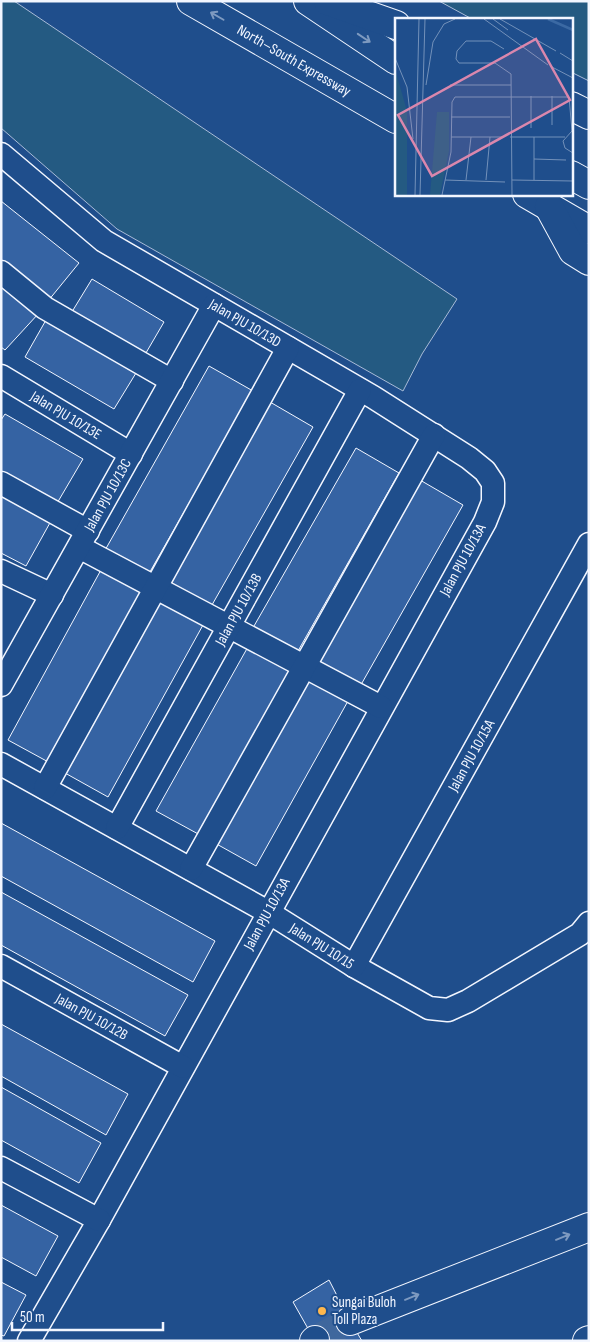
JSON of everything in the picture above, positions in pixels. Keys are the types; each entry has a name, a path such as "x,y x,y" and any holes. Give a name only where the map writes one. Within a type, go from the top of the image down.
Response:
{"highway":[{"name":"North–South Expressway","path":"191,1 395,118"},
{"path":"308,1 395,59"},
{"path":"328,1 395,25"},
{"path":"572,106 589,115"},
{"path":"572,176 589,185"},
{"path":"538,200 589,230"},
{"path":"538,200 573,251 589,261"},
{"path":"350,1321 589,1227"}],"street":[{"name":"Jalan PJU 10/13D","path":"1,154 104,241 434,435 469,458 484,471 493,483"},
{"path":"1,272 45,308 172,381"},
{"name":"Jalan PJU 10/13C","path":"4,676 52,595 214,305"},
{"path":"46,788 288,348"},
{"name":"Jalan PJU 10/13E","path":"1,376 130,454"},
{"name":"Jalan PJU 10/13B","path":"117,828 360,390"},
{"path":"191,870 434,435"},
{"path":"1,483 155,588 381,707"},
{"name":"Jalan PJU 10/13A","path":"29,1341 99,1220 484,522 494,502 493,483"},
{"name":"Jalan PJU 10/15A","path":"354,966 589,544"},
{"path":"1,571 52,595"},
{"name":"Jalan PJU 10/15","path":"1,764 268,912 354,966 429,1008 448,1010 468,1001 580,934 589,923"},
{"name":"Jalan PJU 10/12B","path":"1,966 183,1067"},
{"path":"1,1168 99,1220"}],"shaded area":[{"path":"1,1 14,1 457,299 422,354 403,391 117,229 1,128"},
{"path":"439,1 589,1 589,81 572,72 572,18 470,18"}],"building":[{"path":"1,201 79,263 48,301 1,263"},
{"path":"92,279 164,322 143,358 70,315"},
{"path":"1,283 39,313 5,350 1,347"},
{"path":"46,320 136,373 114,409 25,357"},
{"path":"209,366 253,391 147,577 104,552"},
{"path":"270,402 313,427 208,612 164,588"},
{"path":"5,414 83,459 56,505 1,472 1,420"},
{"path":"356,448 399,473 294,658 250,633"},
{"path":"420,480 463,505 358,690 314,665"},
{"path":"1,494 51,521 26,566 1,553"},
{"path":"102,568 146,592 52,764 8,740"},
{"path":"159,601 203,625 108,797 65,773"},
{"path":"249,645 292,669 200,835 156,811"},
{"path":"305,677 348,701 256,866 213,842"},
{"path":"1,823 215,941 193,982 1,876"},
{"path":"1,892 188,995 165,1036 1,945"},
{"path":"1,1024 128,1094 106,1135 1,1076"},
{"path":"1,1087 101,1143 79,1183 1,1140"},
{"path":"1,1205 58,1236 36,1276 1,1257"},
{"name":"Sungai Buloh Toll Plaza","path":"329,1280 362,1341 315,1341 293,1302"},
{"path":"1,1282 26,1295 4,1336 1,1335"}],"tunnel":[{"path":"315,1340 350,1321"}],"place":[{"name":"Sungai Buloh Toll Plaza","path":"322,1311"}]}
